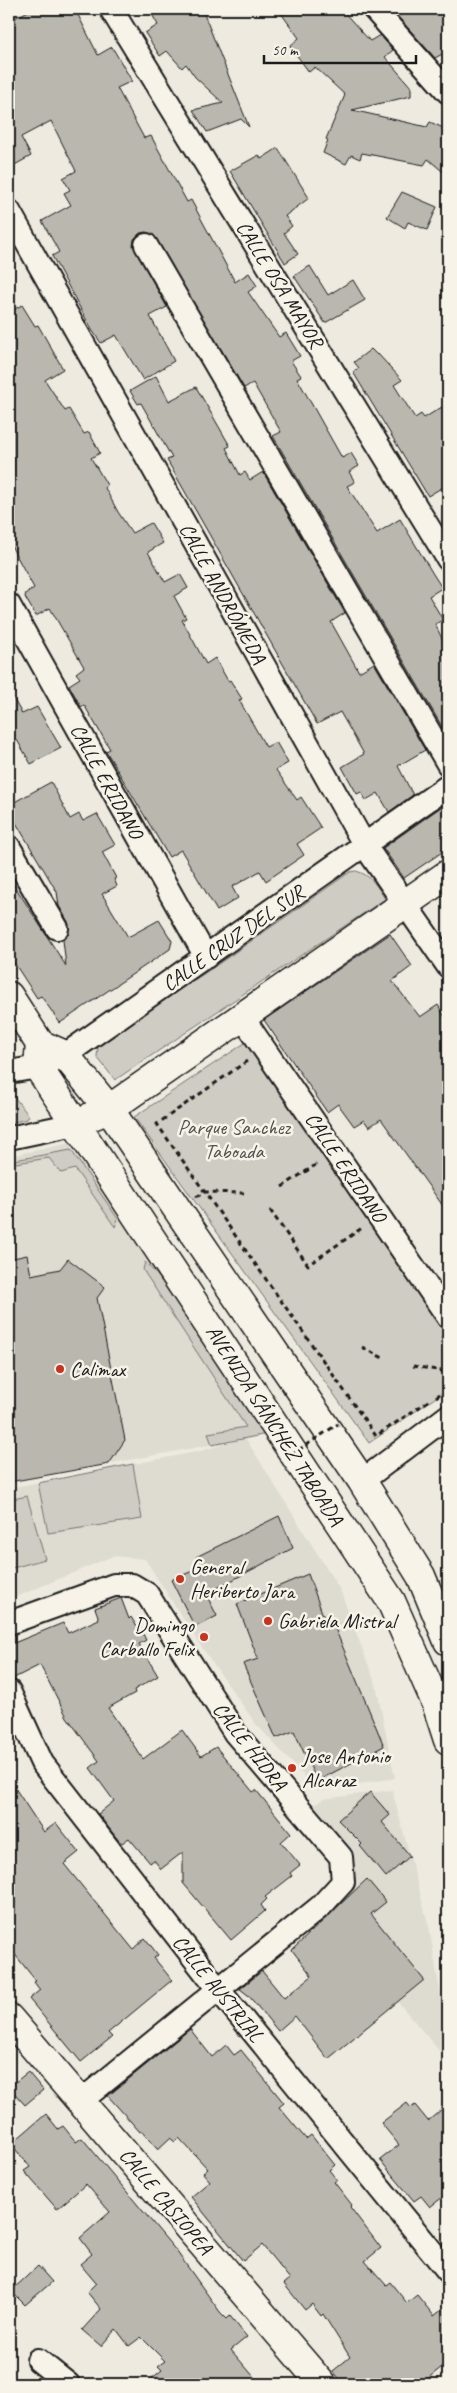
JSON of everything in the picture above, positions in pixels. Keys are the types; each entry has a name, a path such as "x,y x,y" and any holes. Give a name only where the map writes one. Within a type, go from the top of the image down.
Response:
{"main road":[{"path":"75,1124 109,1109 243,1018 448,874"},
{"name":"AVENIDA SÁNCHEZ TABOADA","path":"9,996 75,1124 391,1601 436,1703 448,1740"},
{"path":"39,1056 65,1055"},
{"name":"AVENIDA SÁNCHEZ TABOADA","path":"65,1055 109,1109 362,1480 421,1576 448,1641"},
{"name":"CALLE CASIOPEA","path":"9,2018 322,2384"}],"street":[{"name":"CALLE OSA MAYOR","path":"111,9 448,559"},
{"path":"374,9 448,92"},
{"name":"CALLE ANDRÓMEDA","path":"9,211 365,846 448,966"},
{"path":"146,245 448,764"},
{"name":"CALLE ERIDANO","path":"9,605 206,957"},
{"name":"CALLE CRUZ DEL SUR","path":"65,1055 448,786"},
{"path":"9,847 57,928"},
{"name":"CALLE ERIDANO","path":"243,1018 443,1324"},
{"path":"9,1072 39,1056"},
{"path":"9,1138 75,1124"},
{"path":"362,1480 448,1416"},
{"name":"CALLE HIDRA","path":"9,1623 114,1585 132,1585 147,1594 235,1733 341,1858 343,1882 326,1900 81,2101"},
{"name":"CALLE AUSTRIAL","path":"9,1691 42,1763 218,1989 448,2271"},
{"path":"38,2360 68,2384"}],"path":[{"path":"253,1057 157,1124 376,1436 448,1388"},
{"path":"282,1187 322,1161"},
{"path":"176,1208 205,1192 244,1193"},
{"path":"270,1210 308,1265 366,1226"},
{"path":"443,1324 448,1346"},
{"path":"362,1347 385,1359"},
{"path":"414,1366 448,1372"},
{"path":"291,1455 338,1424"}],"shaded area":[{"path":"71,1143 267,1434 246,1439 340,1590 376,1685 395,1778 318,1791 255,1723 198,1642 145,1559 113,1556 9,1600 9,1488 201,1451 237,1440 9,1482 9,1156"},
{"path":"392,1790 429,1927 448,2039 448,2061 324,1915 347,1884 308,1809 323,1799"}],"green space":[{"path":"356,871 370,878 385,899 115,1080 97,1057 98,1046 101,1041 214,967 350,872"},
{"name":"Parque Sanchez Taboada","path":"248,1041 448,1331 448,1389 369,1443 134,1117"},
{"path":"9,1090 29,1116 27,1119 9,1123"},
{"path":"71,1150 118,1219 115,1227 75,1169 61,1173 49,1158 9,1164 9,1161"},
{"path":"145,1262 157,1275 229,1375 267,1434 212,1445 208,1433 246,1427 143,1270"},
{"path":"133,1464 142,1519 48,1533 38,1483"},
{"path":"27,1496 45,1559 9,1569 9,1500"}],"building":[{"path":"32,9 75,9 98,55 112,47 132,81 117,88 144,138 151,136 187,202 191,200 235,282 249,273 257,286 248,292 279,337 286,333 300,356 291,361 301,376 297,378 342,458 351,453 359,466 349,472 355,482 347,486 377,533 400,519 442,588 429,596 443,620 435,624 448,651 448,737 273,436 281,432 253,383 244,388 153,234 140,233 134,239 133,246 167,307 150,316 174,361 143,380 116,335 101,343 92,330 52,256 59,252 42,221 71,205 64,193 70,190 63,178 76,171 51,121 21,137 31,156 9,168 9,21"},
{"path":"149,9 202,9 249,127 241,119 207,132 193,110 223,103 195,77 186,64 182,68 167,51 160,56 145,33 158,25"},
{"path":"278,9 341,9 370,41 380,35 393,50 385,57 411,87 411,96 352,110 427,127 430,122 448,130 448,176 428,159 424,165 362,153 360,159 351,155 346,164 323,153 328,140 326,139 345,95 315,67 309,72 290,46 299,38"},
{"path":"391,9 448,9 448,51 435,58"},
{"path":"278,148 309,198 285,216 292,226 284,233 298,254 285,263 230,171 259,155 261,159"},
{"path":"402,192 437,207 427,230 408,222 405,228 387,217"},
{"path":"310,266 328,295 353,280 365,300 325,323 294,276"},
{"path":"22,305 35,326 38,325 63,369 45,380 65,411 69,409 84,434 89,432 100,453 91,458 107,485 105,488 118,512 132,533 151,523 163,543 148,552 165,582 180,574 188,588 174,596 186,618 182,620 206,664 215,658 228,681 230,680 242,699 239,700 266,747 276,742 288,763 276,770 297,800 301,797 321,828 297,844 304,855 266,881 260,871 232,887 238,898 217,911 181,850 169,857 106,751 110,749 84,705 81,707 69,685 80,678 76,673 84,667 50,608 36,616 25,597 26,593 34,588 9,542 9,312"},
{"path":"371,349 402,380 394,385 415,418 421,414 424,418 442,407 448,416 448,484 428,496 353,372 359,368 354,362"},
{"path":"156,376 169,401 196,387 230,446 226,448 240,475 245,472 250,480 263,472 345,613 331,622 359,672 374,663 425,750 398,766 413,795 389,812 378,793 366,800 361,792 357,794 342,767 364,754 340,712 317,724 167,460 172,458 141,403 138,404 130,391"},
{"path":"9,691 22,714 37,707 61,748 31,764 17,740 9,745"},
{"path":"51,782 70,819 79,814 83,821 97,814 115,845 102,852 116,878 114,879 117,886 102,894 128,937 159,920 172,941 170,949 60,1023 41,996 37,998 9,955 9,877 66,966 63,940 69,934 68,922 59,906 57,892 9,811 9,805"},
{"path":"448,802 448,848 404,878 383,848"},
{"path":"390,934 412,966 392,981 420,1017 438,1005 448,1022 448,1213 381,1119 369,1127 364,1120 354,1126 338,1104 327,1112 264,1020"},
{"name":"Calimax","path":"27,1255 31,1275 60,1269 68,1259 105,1287 97,1298 125,1440 109,1464 9,1482 9,1259"},
{"path":"279,1516 293,1548 206,1594 217,1616 195,1627 171,1580 200,1568 196,1557"},
{"path":"308,1574 328,1629 334,1626 384,1746 317,1781 294,1731 276,1738 243,1664 258,1659 237,1604"},
{"path":"121,1598 129,1619 131,1617 137,1627 139,1626 146,1640 139,1644 158,1676 134,1690 135,1693 108,1708 143,1759 182,1730 201,1756 216,1747 253,1792 256,1790 291,1833 281,1842 300,1865 290,1873 292,1876 265,1897 267,1899 261,1905 265,1911 231,1940 183,1883 183,1852 161,1869 154,1860 150,1863 129,1838 122,1843 119,1841 98,1814 114,1801 90,1768 99,1761 67,1717 40,1665 14,1678 9,1666 9,1645 63,1623 68,1633 99,1619 95,1608"},
{"path":"9,1779 44,1832 56,1823 79,1852 64,1864 133,1949 145,1938 158,1955 154,1958 172,1980 108,2033 112,2037 81,2062 29,1999 40,1990 34,1982 36,1981 9,1947"},
{"path":"370,1792 390,1815 382,1822 410,1856 386,1877 360,1846 362,1844 338,1820"},
{"path":"367,1879 386,1902 371,1914 424,1980 328,2059 295,2016 278,2031 248,1995 240,1989 262,1971 284,1998 312,1976 292,1950"},
{"path":"190,2029 212,2057 226,2045 234,2055 241,2050 284,2103 279,2107 306,2139 311,2135 335,2165 329,2170 337,2180 334,2182 381,2248 365,2261 386,2285 390,2282 407,2303 417,2295 434,2316 448,2305 448,2362 421,2384 344,2384 333,2371 350,2357 323,2314 321,2316 312,2304 305,2310 284,2284 290,2279 262,2245 243,2261 191,2197 210,2181 203,2173 208,2169 179,2138 175,2142 170,2138 158,2149 108,2096"},
{"path":"28,2072 43,2090 25,2105 9,2087"},
{"path":"407,2103 411,2108 415,2105 428,2121 448,2104 448,2193 430,2207 421,2196 414,2201 380,2160 399,2145 381,2123"},
{"path":"46,2114 58,2129 63,2126 76,2142 82,2138 177,2252 220,2312 227,2319 230,2316 247,2337 231,2350 260,2384 145,2384 162,2370 158,2366 165,2361 141,2337 129,2346 116,2329 101,2346 82,2330 101,2309 87,2292 96,2283 80,2264 92,2254 80,2238 110,2212 86,2184 57,2209 24,2171 30,2167 11,2144"},
{"path":"38,2266 52,2282 25,2305 11,2291"}],"place":[{"name":"Calimax","path":"60,1369"},
{"name":"General Heriberto Jara","path":"180,1579"},
{"name":"Gabriela Mistral","path":"268,1621"},
{"name":"Domingo Carballo Felix","path":"204,1637"},
{"name":"Jose Antonio Alcaraz","path":"292,1768"}]}
